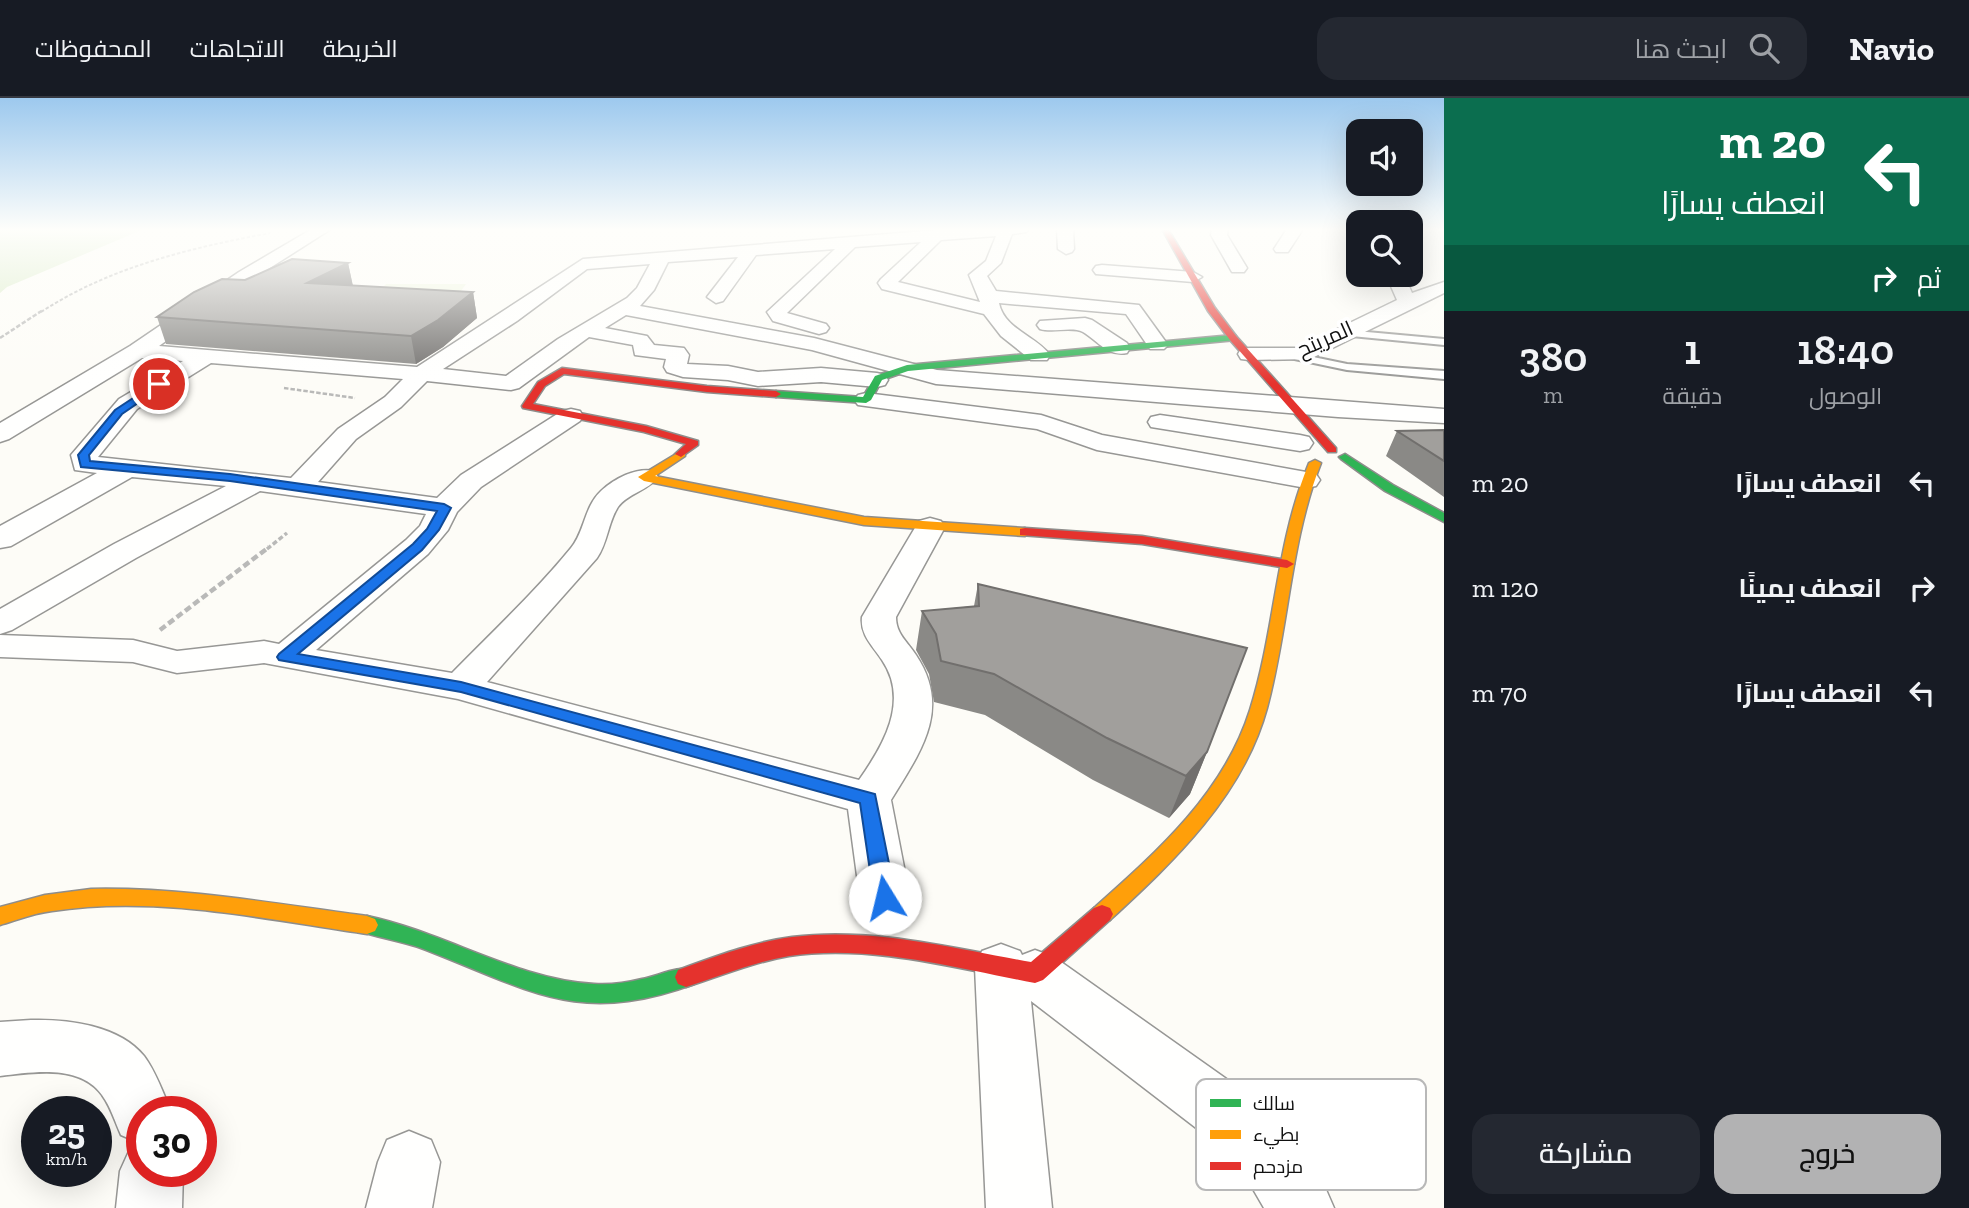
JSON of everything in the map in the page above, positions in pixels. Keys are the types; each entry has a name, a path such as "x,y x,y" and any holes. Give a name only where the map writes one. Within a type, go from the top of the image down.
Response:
{"street":[{"path":"0,434 138,351 238,281"},
{"path":"298,487 347,434 393,402 421,374 510,317 558,281"},
{"path":"138,351 511,383 565,343 624,309 639,297 648,281"},
{"path":"716,297 728,281"},
{"path":"810,281 777,312 777,316 955,364"},
{"path":"889,281 888,285 990,303 1017,298 1119,307 1135,311 1145,331 1157,345"},
{"path":"980,281 990,303 1008,332 1039,355"},
{"path":"1196,281 1211,309 1233,338 1338,453 1444,518"},
{"path":"1400,287 1407,302"},
{"name":"المريتح","path":"1249,354 1302,354 1407,302 1444,287"},
{"path":"624,309 775,336 945,378 1298,411 1444,416"},
{"path":"1008,332 1031,327 1081,323 1119,348"},
{"path":"588,331 640,340 644,342 642,349 645,351 676,353 678,355 675,367 683,370 728,373 758,379 821,375 871,390 1041,422 1097,442 1343,464 1338,453"},
{"path":"461,687 586,551 594,539 601,510 607,502 692,447 694,443 638,427 527,406 541,384 552,373 567,371 706,389 871,390 887,373 907,368 1233,338"},
{"path":"206,357 128,404 84,455 85,464 298,487 444,508"},
{"path":"1018,970 1164,856 1210,806 1239,757 1257,713 1309,460 1298,411"},
{"path":"285,657 417,547 433,530 444,508 457,494 492,465 571,416"},
{"path":"1160,422 1309,460 1416,503"},
{"path":"1309,460 1338,453"},
{"path":"0,539 127,468"},
{"path":"644,477 827,516 930,527 1142,540 1287,564"},
{"path":"0,623 115,557 256,482"},
{"path":"885,898 869,799 899,753 916,708 914,684 901,658 881,636 878,625 879,617 930,527"},
{"path":"0,646 133,651 177,662 264,652 461,687 869,799"},
{"path":"0,916 49,902 99,897 177,898 407,933 552,986 590,993 622,993 662,987 756,954 793,946 892,949 1018,970 1196,1094"},
{"path":"1018,970 1019,1208"},
{"path":"0,1049 44,1044 93,1053 121,1072 133,1096"},
{"path":"149,1208 151,1187"},
{"path":"1290,1190 1301,1208"}],"lane":[{"path":"1345,333 1444,342"},
{"path":"1289,355 1347,367 1444,375"}],"path":[{"path":"0,338 58,300 100,281"},
{"path":"133,651 287,533"}],"green space":[{"path":"0,281 22,281 7,287 0,293"},
{"path":"386,284 466,284 453,302 369,302"}],"building":[{"path":"218,281 312,281 307,283 473,292 438,320 411,336 157,317 194,292"},
{"path":"1444,430 1444,461 1397,431"},
{"path":"978,584 1247,648 1207,752 1186,776 1107,738 994,674 941,661 936,634 922,611 979,606"}],"traffic: fast":[{"path":"776,394 866,400 878,378 907,368 1233,338"},
{"path":"1345,457 1389,488 1444,518"},
{"path":"367,925 424,940 534,983 563,990 616,994 686,977"}],"traffic: slow":[{"path":"681,454 644,477 864,521 1025,532"},
{"path":"1102,914 1150,870 1194,823 1232,771 1246,742 1266,680 1294,523 1315,463"},
{"path":"0,916 52,902 130,897 210,903 367,925"}],"traffic: jam":[{"path":"1195,281 1211,309 1233,338 1332,450"},
{"path":"681,454 694,443 646,429 527,406 541,384 562,371 707,389 776,394"},
{"path":"1025,532 1142,540 1287,564"},
{"path":"686,977 763,953 820,944 913,950 1035,973 1102,914"}],"route":[{"path":"159,384 119,412 84,455 85,464 230,478 444,508 440,520 417,547 285,657 461,687 869,799 885,898"}]}
